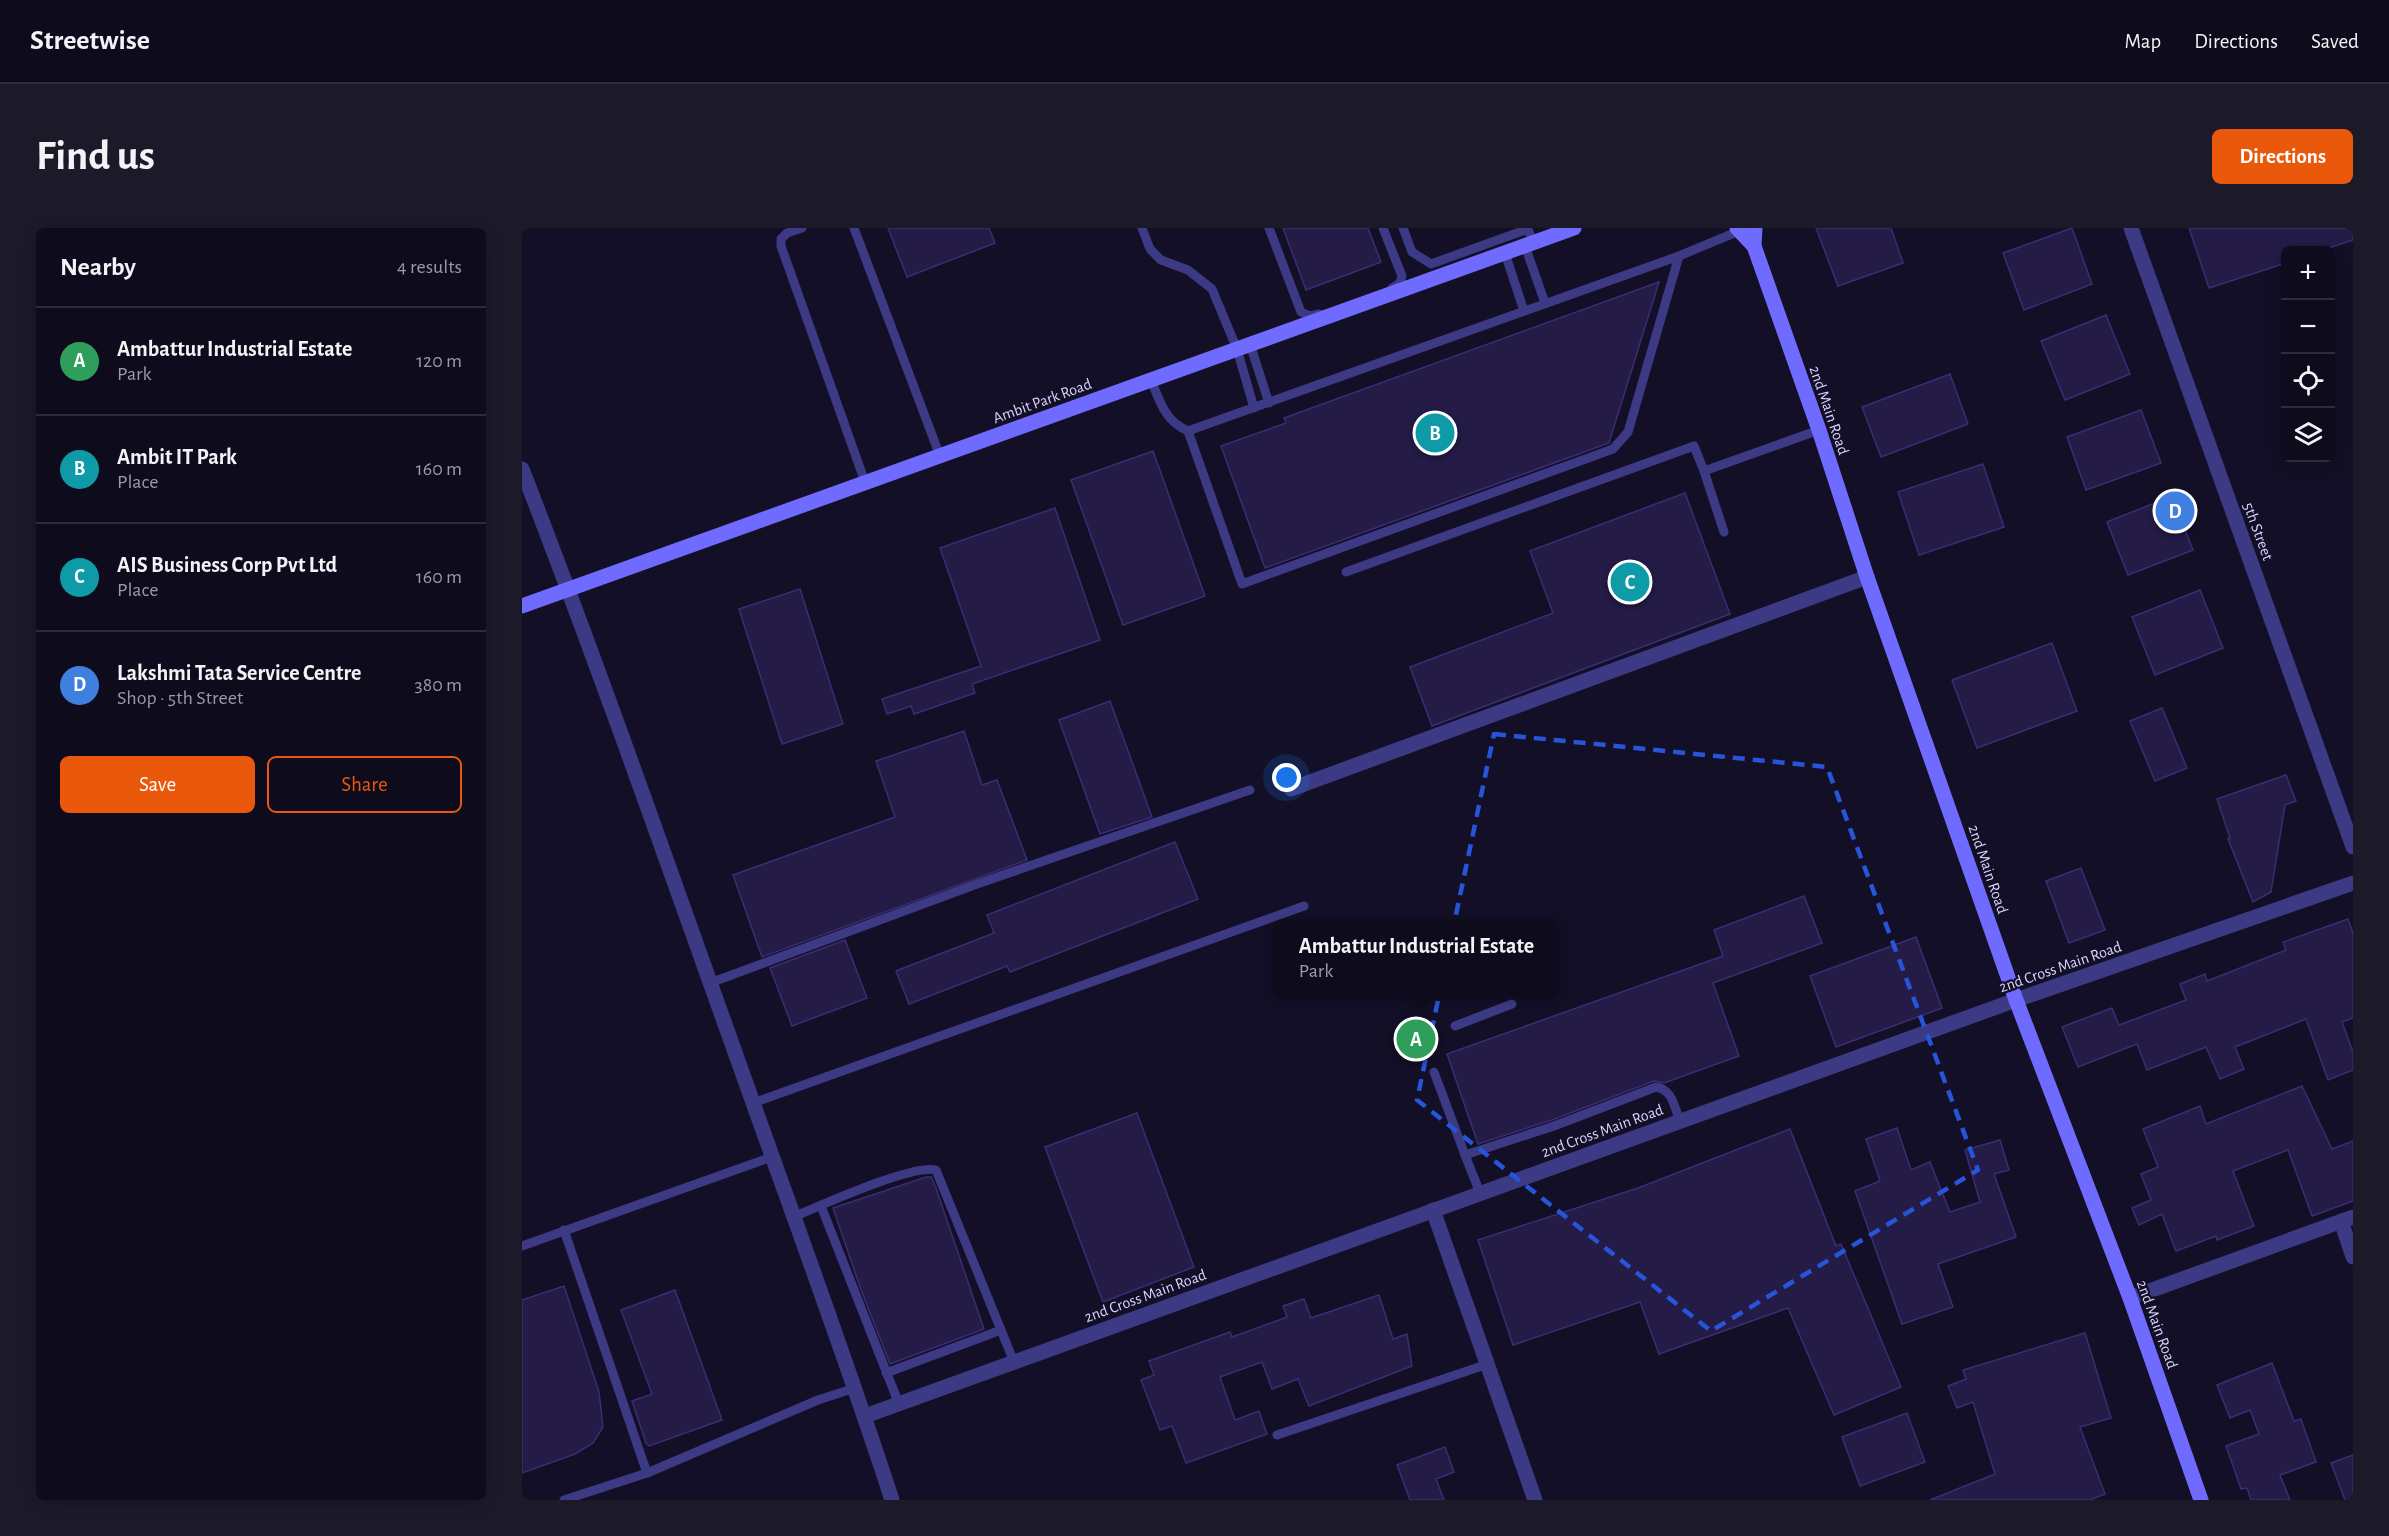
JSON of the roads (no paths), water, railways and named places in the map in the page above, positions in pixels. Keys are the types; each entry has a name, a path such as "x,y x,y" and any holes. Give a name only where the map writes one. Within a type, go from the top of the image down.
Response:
{"main road":[{"name":"Ambit Park Road","path":"522,606 1243,347 1338,310 1505,253 1529,235 1574,228"},
{"name":"2nd Main Road","path":"1755,228 1754,246 1819,430 1867,577 2016,1000 2130,1298 2201,1500"},
{"name":"2nd Main Road","path":"1738,230 1754,246"}],"street":[{"name":"5th Street","path":"2131,228 2353,847"},
{"path":"522,469 568,589 753,1102 865,1416 892,1500"},
{"path":"1291,789 1867,577"},
{"name":"2nd Cross Main Road","path":"865,1416 2016,1000 2353,883"},
{"path":"1433,1210 1535,1500"},
{"path":"2130,1298 2347,1219 2353,1257"}],"lane":[{"path":"802,228 787,233 781,239 781,246 866,482"},
{"path":"854,228 940,456"},
{"path":"1142,228 1150,249 1161,260 1188,270 1212,289 1269,403"},
{"path":"1269,228 1301,312 1317,315 1338,310"},
{"path":"1383,228 1402,276 1400,284 1392,291"},
{"path":"1403,228 1412,252 1431,264 1529,235 1545,303"},
{"path":"1151,380 1164,412 1176,426 1188,431 1679,256 1738,230"},
{"path":"1505,253 1524,311"},
{"path":"1188,431 1242,584 1613,449 1628,432 1679,256"},
{"path":"1243,347 1254,408"},
{"path":"1704,471 1819,430"},
{"path":"1346,572 1694,446 1724,532"},
{"path":"710,983 977,884 1250,790"},
{"path":"753,1102 1304,906"},
{"path":"1455,1026 1512,1004"},
{"path":"1434,1072 1480,1193"},
{"path":"1465,1155 1554,1126 1656,1087 1664,1089 1669,1094 1680,1122"},
{"path":"522,1246 772,1157"},
{"path":"793,1217 894,1178 928,1168 936,1170 1014,1362"},
{"path":"821,1206 899,1404"},
{"path":"564,1230 647,1473"},
{"path":"886,1373 1001,1330"},
{"path":"1277,1435 1488,1364"},
{"path":"564,1500 647,1473 818,1400 855,1388"}],"place":[{"name":"Ambit IT Park","path":"1435,433"},
{"name":"Lakshmi Tata Service Centre","path":"2175,511"},
{"name":"AIS Business Corp Pvt Ltd","path":"1630,582"},
{"name":"Ambattur Industrial Estate","path":"1416,1039"}]}
